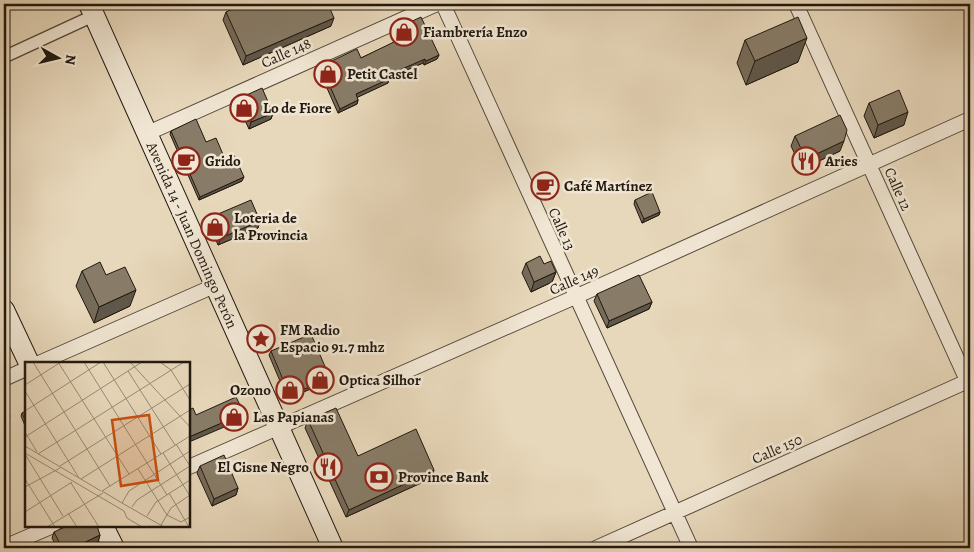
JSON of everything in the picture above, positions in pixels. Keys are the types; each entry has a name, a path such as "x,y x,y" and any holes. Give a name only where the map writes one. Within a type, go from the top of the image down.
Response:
{"main road":[{"name":"Avenida 14 - Juan Domingo Perón","path":"92,9 277,428 333,548"},
{"path":"4,310 29,362"},
{"path":"104,527 114,548"}],"street":[{"name":"Calle 148","path":"148,133 437,4"},
{"name":"Calle 13","path":"443,4 691,548"},
{"name":"Calle 12","path":"796,4 969,383"},
{"path":"4,57 92,9"},
{"name":"Calle 149","path":"190,467 576,297 970,119"},
{"path":"41,362 214,286"},
{"path":"4,379 25,369"},
{"name":"Calle 150","path":"596,548 969,383"},
{"path":"4,547 51,527"}],"building":[{"path":"243,4 328,4 334,18 246,56 226,12"},
{"path":"421,17 439,55 388,75 389,79 356,94 358,100 340,109 321,66 357,49 361,58 398,40 393,30"},
{"path":"798,17 807,38 755,61 745,40"},
{"path":"262,88 273,113 251,122 240,98"},
{"path":"899,90 908,112 878,125 869,103"},
{"path":"840,115 847,130 844,141 806,159 795,136"},
{"path":"196,119 206,142 216,138 225,159 234,155 244,177 200,197 171,131"},
{"path":"652,192 660,212 644,219 635,200"},
{"path":"251,200 260,221 221,238 211,217"},
{"path":"540,256 544,264 551,261 556,272 534,282 526,263"},
{"path":"100,262 106,275 125,267 136,290 99,307 82,271"},
{"path":"639,275 652,302 609,321 597,294"},
{"path":"311,334 330,378 295,393 287,389 271,351"},
{"path":"236,397 241,407 238,416 190,437 190,410 193,408 196,415"},
{"path":"4,402 10,416 4,419"},
{"path":"336,408 358,456 416,429 434,470 349,510 308,420"},
{"path":"224,455 238,488 214,499 200,466"},
{"path":"65,527 97,527 100,535 73,548 62,548 54,532"}],"place":[{"name":"Fiambrería Enzo","path":"404,32"},
{"name":"Petit Castel","path":"328,74"},
{"name":"Lo de Fiore","path":"244,108"},
{"name":"Grido","path":"186,161"},
{"name":"Aries","path":"806,161"},
{"name":"Café Martínez","path":"545,186"},
{"name":"Loteria de la Provincia","path":"215,227"},
{"name":"FM Radio Espacio 91.7 mhz","path":"261,339"},
{"name":"Optica Silhor","path":"320,380"},
{"name":"Ozono","path":"290,390"},
{"name":"Las Papianas","path":"234,417"},
{"name":"El Cisne Negro","path":"328,467"},
{"name":"Province Bank","path":"379,477"}]}
